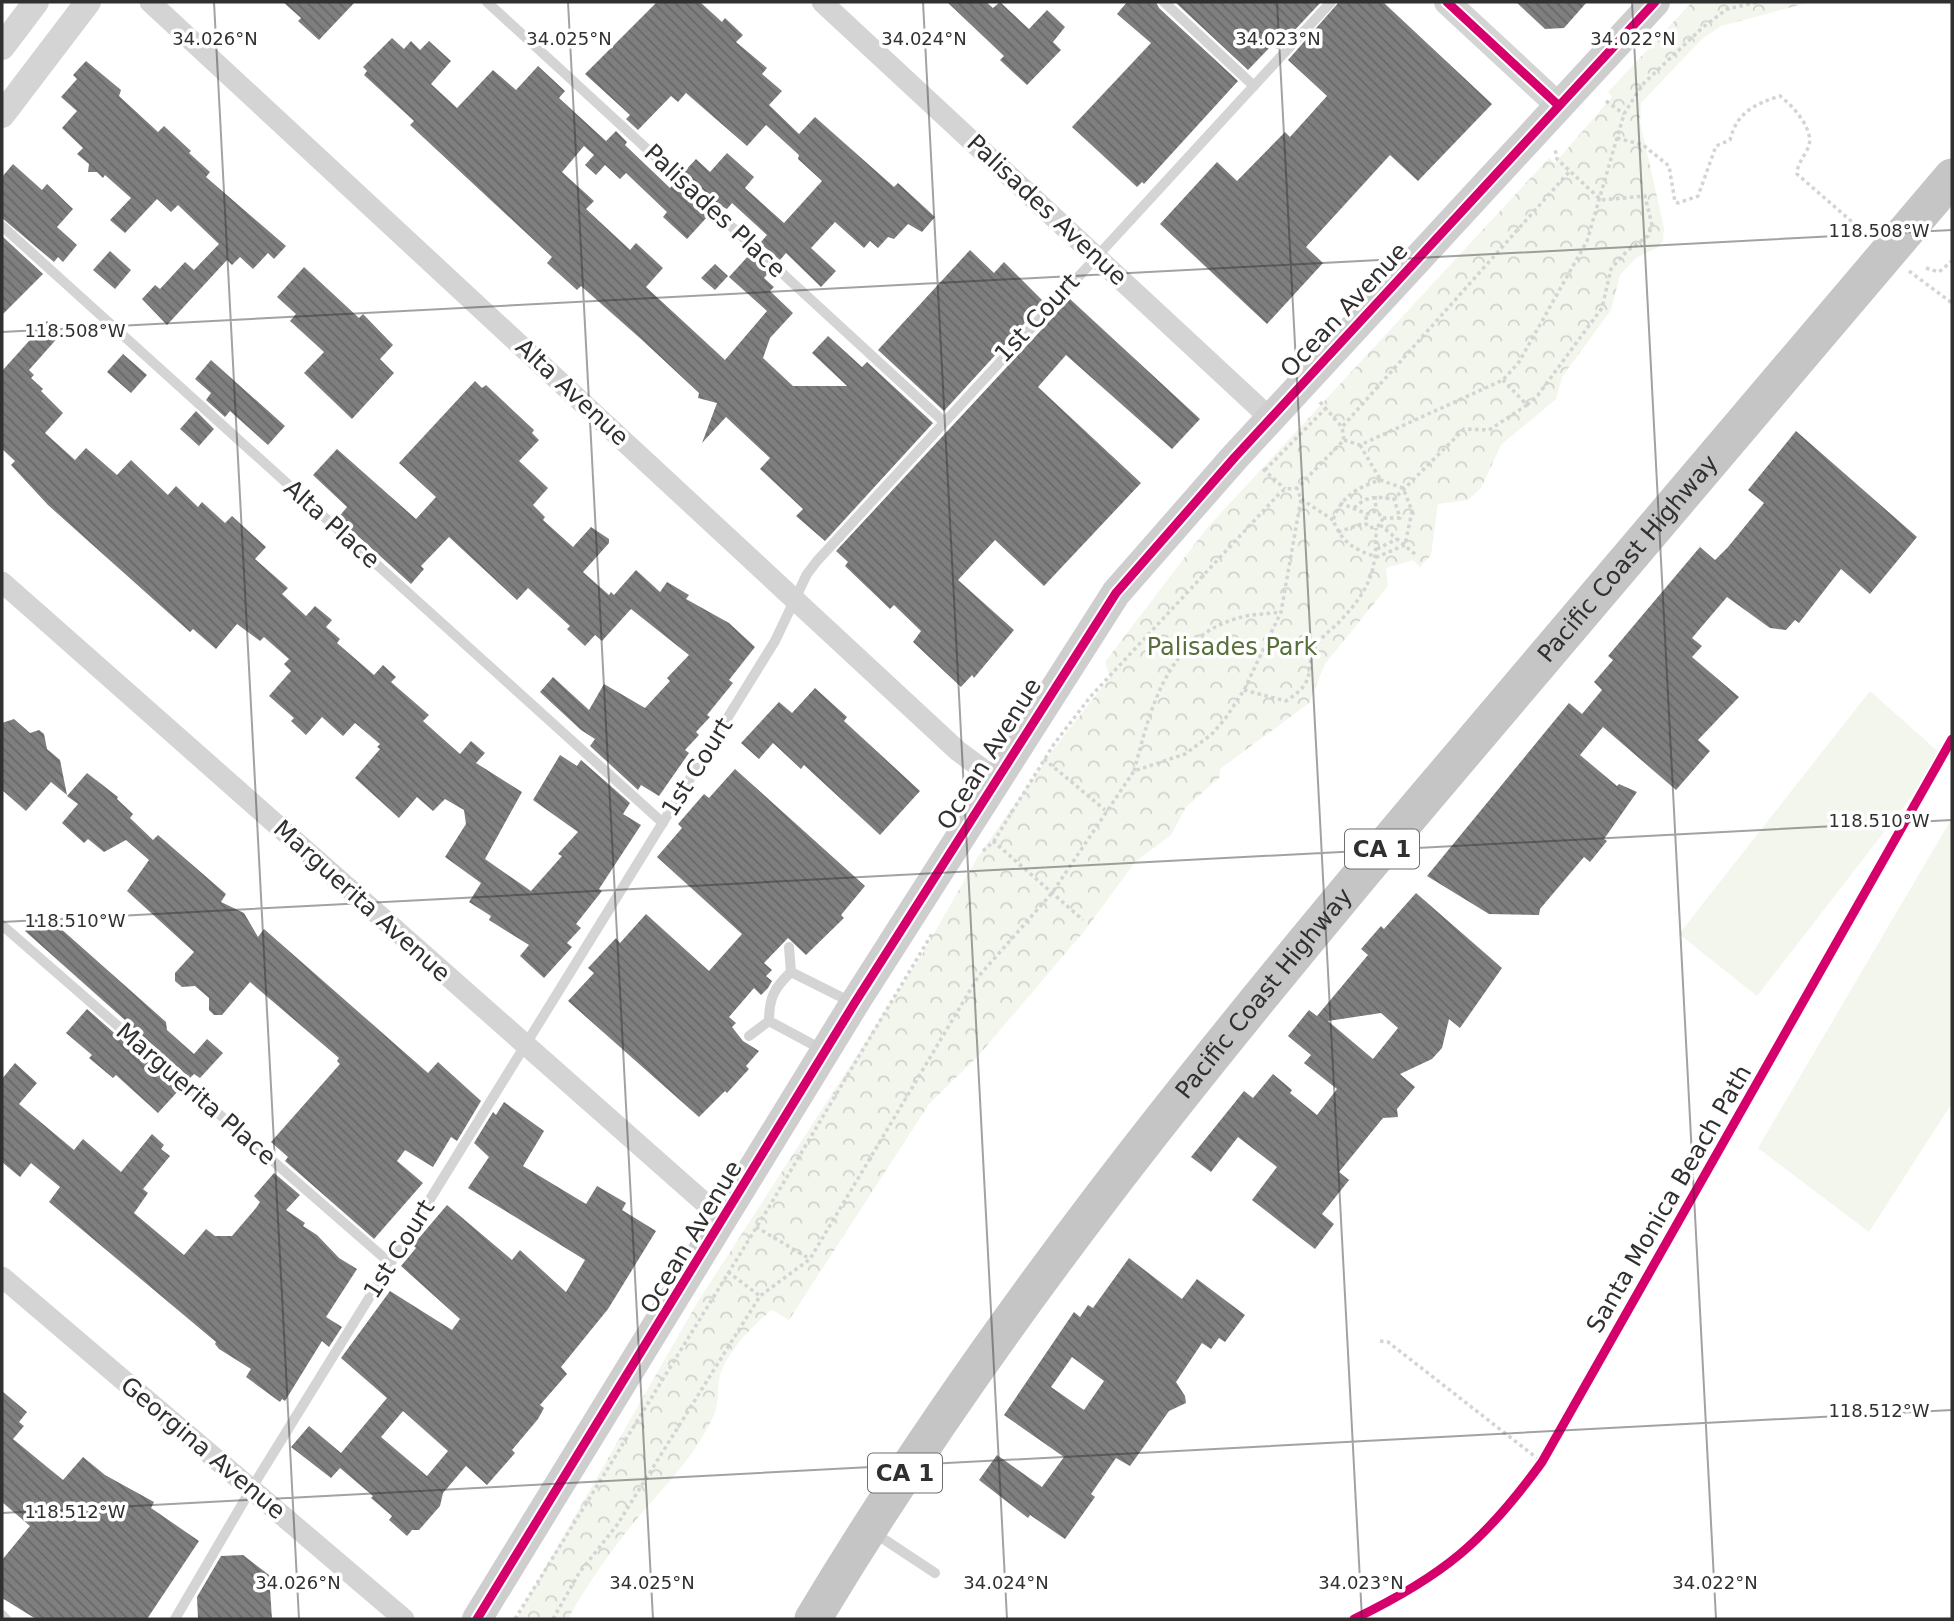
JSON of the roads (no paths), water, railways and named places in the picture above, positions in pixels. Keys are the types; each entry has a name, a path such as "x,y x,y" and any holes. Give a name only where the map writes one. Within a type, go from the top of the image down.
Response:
{"highway":[{"name":"Pacific Coast Highway","path":"813,1619 867,1528 1000,1335 1125,1165 1272,980 1952,177"}],"main road":[{"name":"Ocean Avenue","path":"477,1619 854,1004 1116,593 1271,419 1558,105 1656,2"}],"street":[{"path":"2,47 36,2"},
{"path":"2,115 88,2"},
{"name":"Alta Avenue","path":"150,2 958,751 996,779"},
{"name":"Palisades Avenue","path":"822,2 1097,254 1271,419"},
{"path":"1447,2 1558,105"},
{"name":"Marguerita Avenue","path":"2,582 723,1220"},
{"name":"Georgina Avenue","path":"2,1277 404,1619"}],"lane":[{"name":"Palisades Place","path":"487,2 943,421"},
{"path":"1164,2 1254,86"},
{"name":"1st Court","path":"176,1619 251,1489 775,640 807,574 943,421 1331,2"},
{"name":"Alta Place","path":"2,226 663,823"},
{"name":"Marguerita Place","path":"2,925 390,1263"},
{"path":"769,1021 769,1000 778,985 791,972 789,947"},
{"path":"791,972 854,1004"},
{"path":"749,1036 769,1021"},
{"path":"769,1021 825,1052"},
{"path":"867,1528 935,1573"},
{"path":"2,1615 6,1619"}],"park label":[{"name":"Palisades Park","path":"1232,647"}]}
